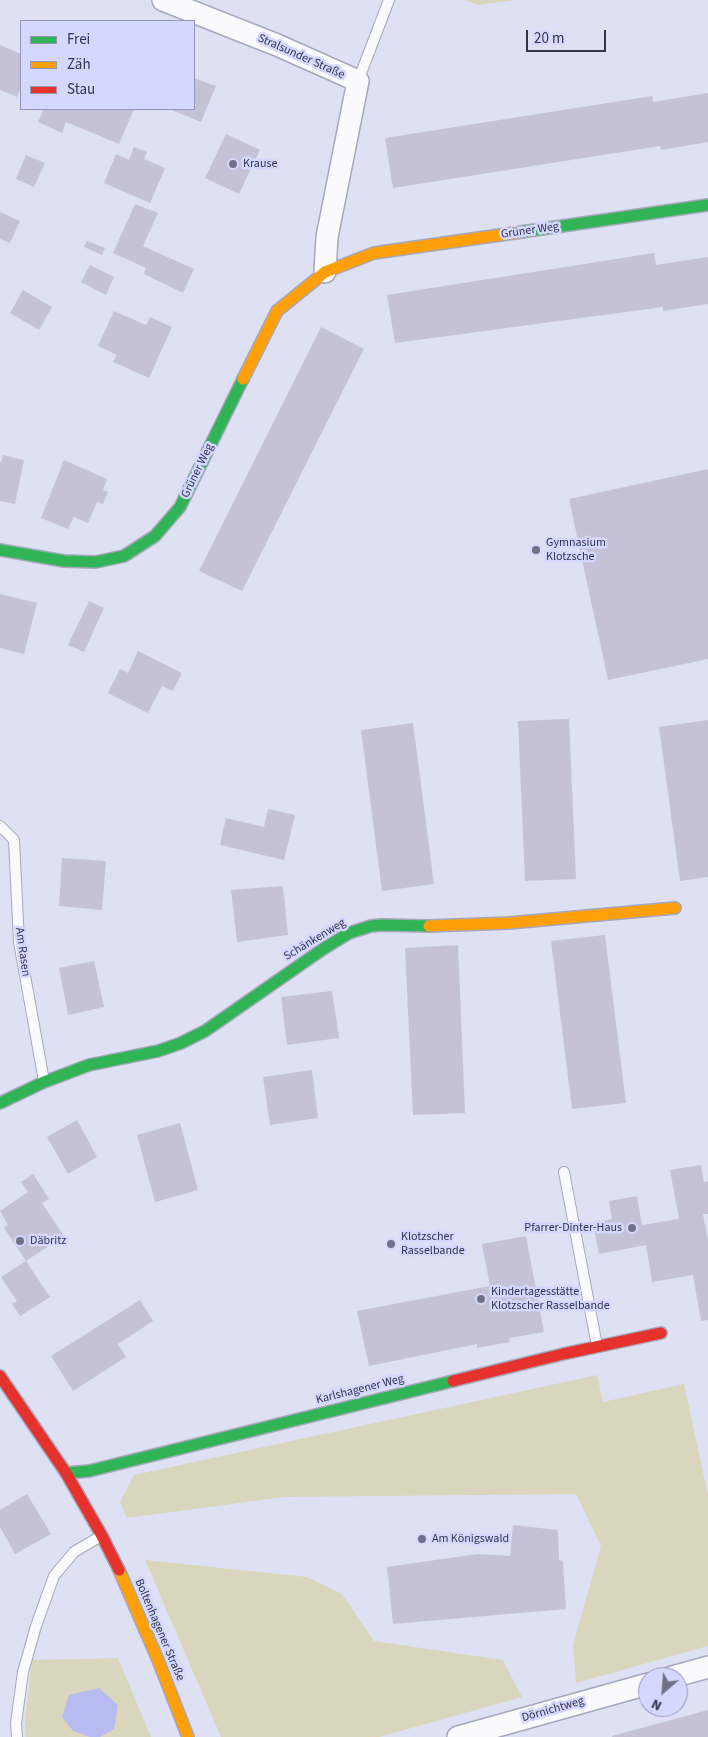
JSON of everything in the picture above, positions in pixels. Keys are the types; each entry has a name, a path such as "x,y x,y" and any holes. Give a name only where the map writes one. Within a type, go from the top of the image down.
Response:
{"street":[{"name":"Stralsunder Straße","path":"163,0 277,45 358,81"},
{"path":"325,272 327,237 358,81"},
{"name":"Grüner Weg","path":"0,550 64,561 96,562 124,556 155,536 180,507 277,311 325,272 374,253 708,205"},
{"name":"Schänkenweg","path":"0,1103 44,1082 89,1065 158,1051 181,1043 206,1031 323,949 349,934 371,926 445,926 509,923 675,908"},
{"name":"Karlshagener Weg","path":"66,1473 89,1470 661,1333"},
{"name":"Boltenhagener Straße","path":"3,1385 66,1473 102,1536 142,1625 188,1737"},
{"path":"688,1673 708,1667"},
{"name":"Dörnichtweg","path":"458,1737 638,1687"}],"lane":[{"name":"Stralsunder Straße","path":"358,81 389,0"},
{"name":"Am Rasen","path":"0,826 14,840 19,942 44,1082"},
{"path":"564,1172 597,1347"},
{"path":"17,1737 16,1723 22,1672 54,1576 74,1552 102,1536"}],"shaded area":[{"path":"464,0 516,0 478,5"},
{"path":"597,1375 603,1402 684,1384 708,1495 708,1646 576,1683 573,1645 601,1546 576,1494 284,1497 127,1518 120,1502 134,1475"},
{"path":"145,1560 307,1577 342,1594 374,1641 503,1660 522,1697 379,1737 221,1737"},
{"path":"118,1658 151,1737 100,1737 114,1728 73,1731 90,1737 26,1737 25,1720 32,1660"}],"water":[{"path":"99,1688 118,1705 114,1729 100,1737 90,1737 73,1731 62,1717 69,1695"}],"building":[{"path":"0,45 20,54 20,90 17,97 0,90"},
{"path":"195,78 216,86 201,122 171,110 195,110"},
{"path":"708,93 708,142 661,150 660,146 393,188 385,138 652,96 653,102"},
{"path":"44,110 134,110 119,144 66,122 62,133 38,122"},
{"name":"Krause","path":"226,134 260,150 239,194 205,178"},
{"path":"134,147 147,152 144,159 165,168 150,203 104,183 116,154 129,160"},
{"path":"26,155 45,163 34,187 16,179"},
{"path":"135,204 158,213 143,246 194,269 183,293 144,274 146,268 113,253"},
{"path":"0,212 20,221 10,243 0,239"},
{"path":"87,241 105,248 102,255 84,247"},
{"path":"654,253 656,265 708,257 708,304 663,311 663,307 395,343 387,295"},
{"path":"90,265 114,277 106,295 81,282"},
{"path":"23,290 52,307 39,330 10,313"},
{"path":"114,311 146,325 150,317 172,327 149,378 113,362 117,355 98,346"},
{"path":"321,327 364,349 242,591 199,571"},
{"path":"3,455 24,460 15,504 0,501 0,462"},
{"path":"64,460 107,479 103,490 108,492 103,504 97,502 88,523 74,517 68,529 41,518"},
{"path":"708,469 708,659 608,680 569,499"},
{"path":"0,594 37,603 24,654 0,648"},
{"path":"89,601 104,608 84,652 68,645"},
{"path":"138,651 182,673 173,691 162,686 148,713 108,693 120,669 128,673"},
{"path":"569,719 576,879 525,881 518,721"},
{"path":"708,720 708,877 680,881 659,727"},
{"path":"413,723 434,884 382,891 361,730"},
{"path":"268,809 295,815 284,860 220,845 226,818 264,827"},
{"path":"62,858 106,861 102,910 59,906"},
{"path":"283,886 288,935 237,942 231,890"},
{"path":"605,935 626,1103 572,1109 551,941"},
{"path":"458,945 465,1113 413,1115 405,948"},
{"path":"94,961 104,1007 68,1015 59,968"},
{"path":"332,991 339,1038 287,1045 281,997"},
{"path":"312,1070 318,1118 270,1125 263,1077"},
{"path":"77,1120 97,1157 68,1174 47,1137"},
{"path":"180,1123 198,1190 155,1202 137,1135"},
{"path":"701,1165 704,1182 708,1181 708,1214 703,1214 708,1240 708,1320 701,1321 693,1275 652,1282 646,1245 599,1254 593,1223 612,1219 609,1201 637,1196 642,1225 679,1219 670,1170"},
{"path":"33,1174 49,1199 42,1203 64,1236 26,1261 4,1228 8,1225 0,1211 28,1192 21,1182"},
{"name":"Kindertagesstätte Klotzscher Rasselbande","path":"526,1236 544,1332 509,1338 510,1342 477,1348 477,1344 369,1366 357,1311 490,1286 482,1244"},
{"path":"26,1261 50,1297 20,1316 12,1304 17,1301 1,1277"},
{"path":"140,1300 153,1321 118,1344 126,1357 73,1391 51,1356"},
{"path":"27,1494 51,1534 15,1554 0,1527 0,1510"},
{"path":"513,1525 558,1530 559,1560 563,1561 566,1609 393,1624 387,1567 477,1554 510,1556"},
{"path":"708,1710 708,1737 612,1737 688,1717"}],"traffic: fast":[{"path":"521,232 708,205"},
{"path":"0,550 64,561 96,562 124,556 155,536 180,507 243,379"},
{"path":"0,1103 44,1082 89,1065 158,1051 181,1043 205,1031 349,933 371,926 382,925 429,926"},
{"path":"66,1473 89,1471 453,1381"}],"traffic: slow":[{"path":"243,379 277,311 325,272 374,253 521,232"},
{"path":"429,926 509,923 675,908"},
{"path":"119,1570 158,1660 188,1737"}],"traffic: jam":[{"path":"453,1381 563,1354 661,1333"},
{"path":"0,1376 66,1473 119,1570"}],"place":[{"name":"Krause","path":"233,164"},
{"name":"Gymnasium Klotzsche","path":"536,550"},
{"name":"Pfarrer-Dinter-Haus","path":"632,1228"},
{"name":"Däbritz","path":"20,1241"},
{"name":"Klotzscher Rasselbande","path":"391,1244"},
{"name":"Kindertagesstätte Klotzscher Rasselbande","path":"481,1299"},
{"name":"Am Königswald","path":"422,1539"}]}
